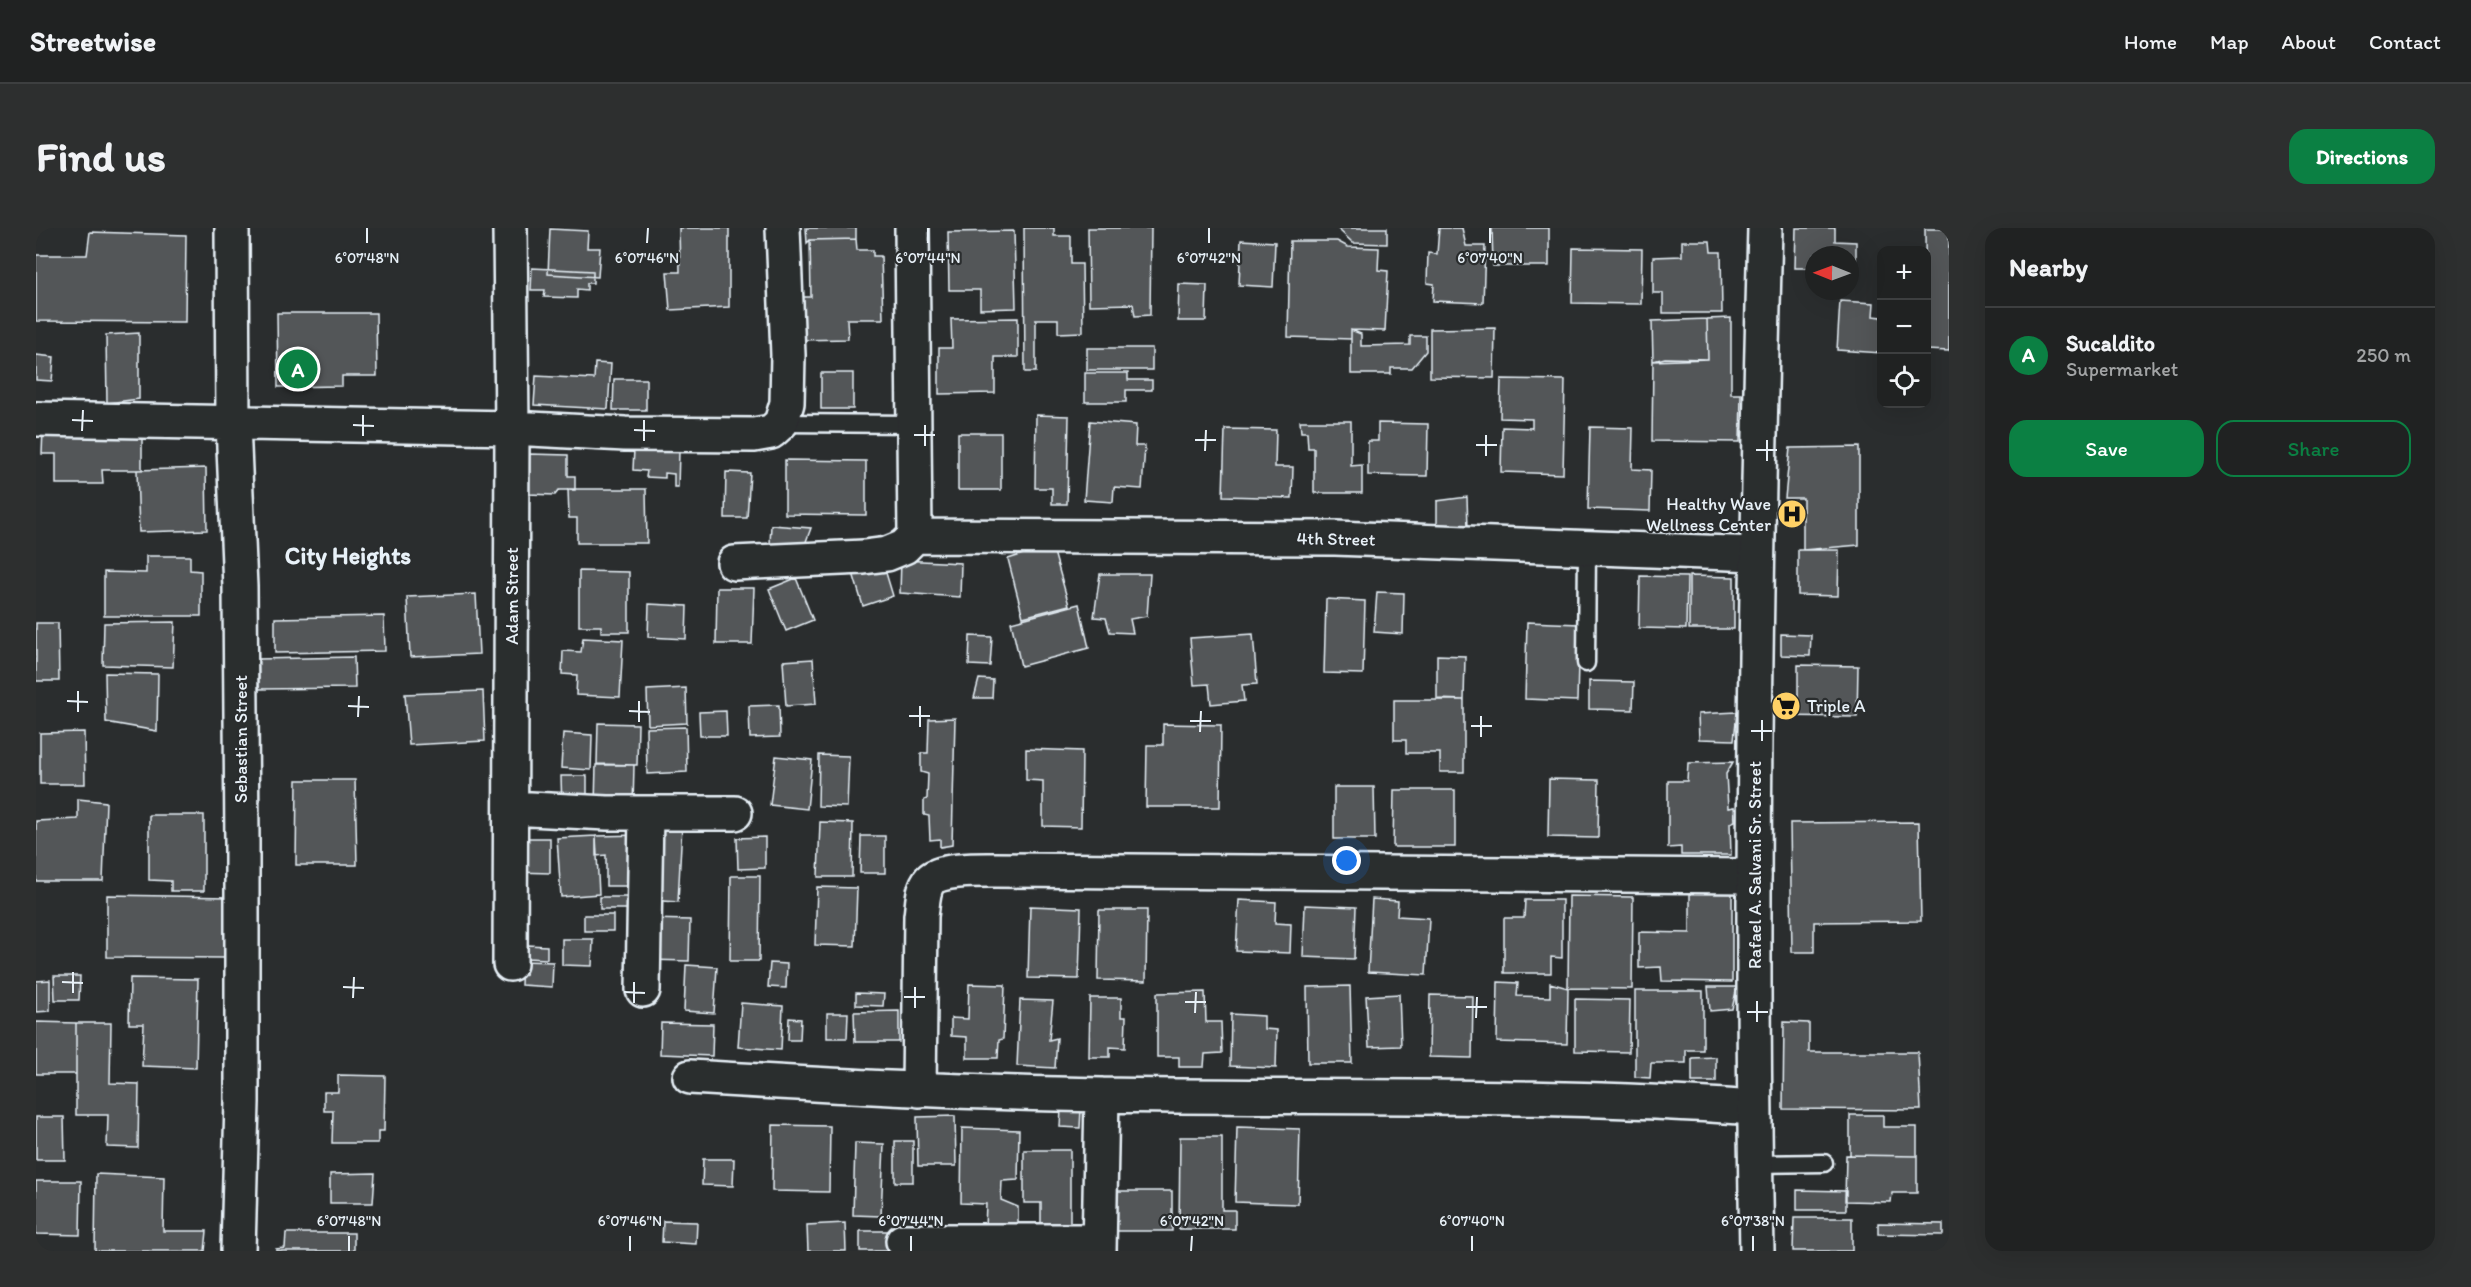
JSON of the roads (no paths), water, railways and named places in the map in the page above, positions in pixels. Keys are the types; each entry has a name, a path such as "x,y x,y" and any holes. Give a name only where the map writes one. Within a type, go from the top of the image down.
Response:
{"street":[{"name":"Sebastian Street","path":"232,228 233,424 240,587 242,843 242,1102 238,1251"},
{"name":"Adam Street","path":"510,228 512,428 510,964"},
{"path":"36,419 512,428 626,434 754,435 771,432 781,423 787,403 788,355 783,228"},
{"path":"734,563 887,554 904,547 915,536 912,228"},
{"name":"Rafael A. Salvani Sr. Street","path":"1757,1251 1754,1108 1757,554 1765,228"},
{"name":"4th Street","path":"915,536 1335,538 1757,554"},
{"path":"511,808 607,813 735,813"},
{"path":"643,990 646,813"},
{"path":"919,1090 921,916 924,891 931,879 940,874 1007,870 1755,876"},
{"path":"690,1077 919,1090 1102,1095 1652,1100 1754,1108"},
{"path":"903,1240 1099,1246 1102,1095"}],"lane":[{"path":"781,423 914,424"},
{"path":"1586,663 1587,548"},
{"path":"1756,1164 1824,1163"}],"place":[{"name":"Sucaldito","path":"298,369"},
{"name":"Healthy Wave Wellness Center","path":"1792,514"},
{"name":"Triple A","path":"1786,706"}],"district":[{"name":"City Heights","path":"348,556"}]}
